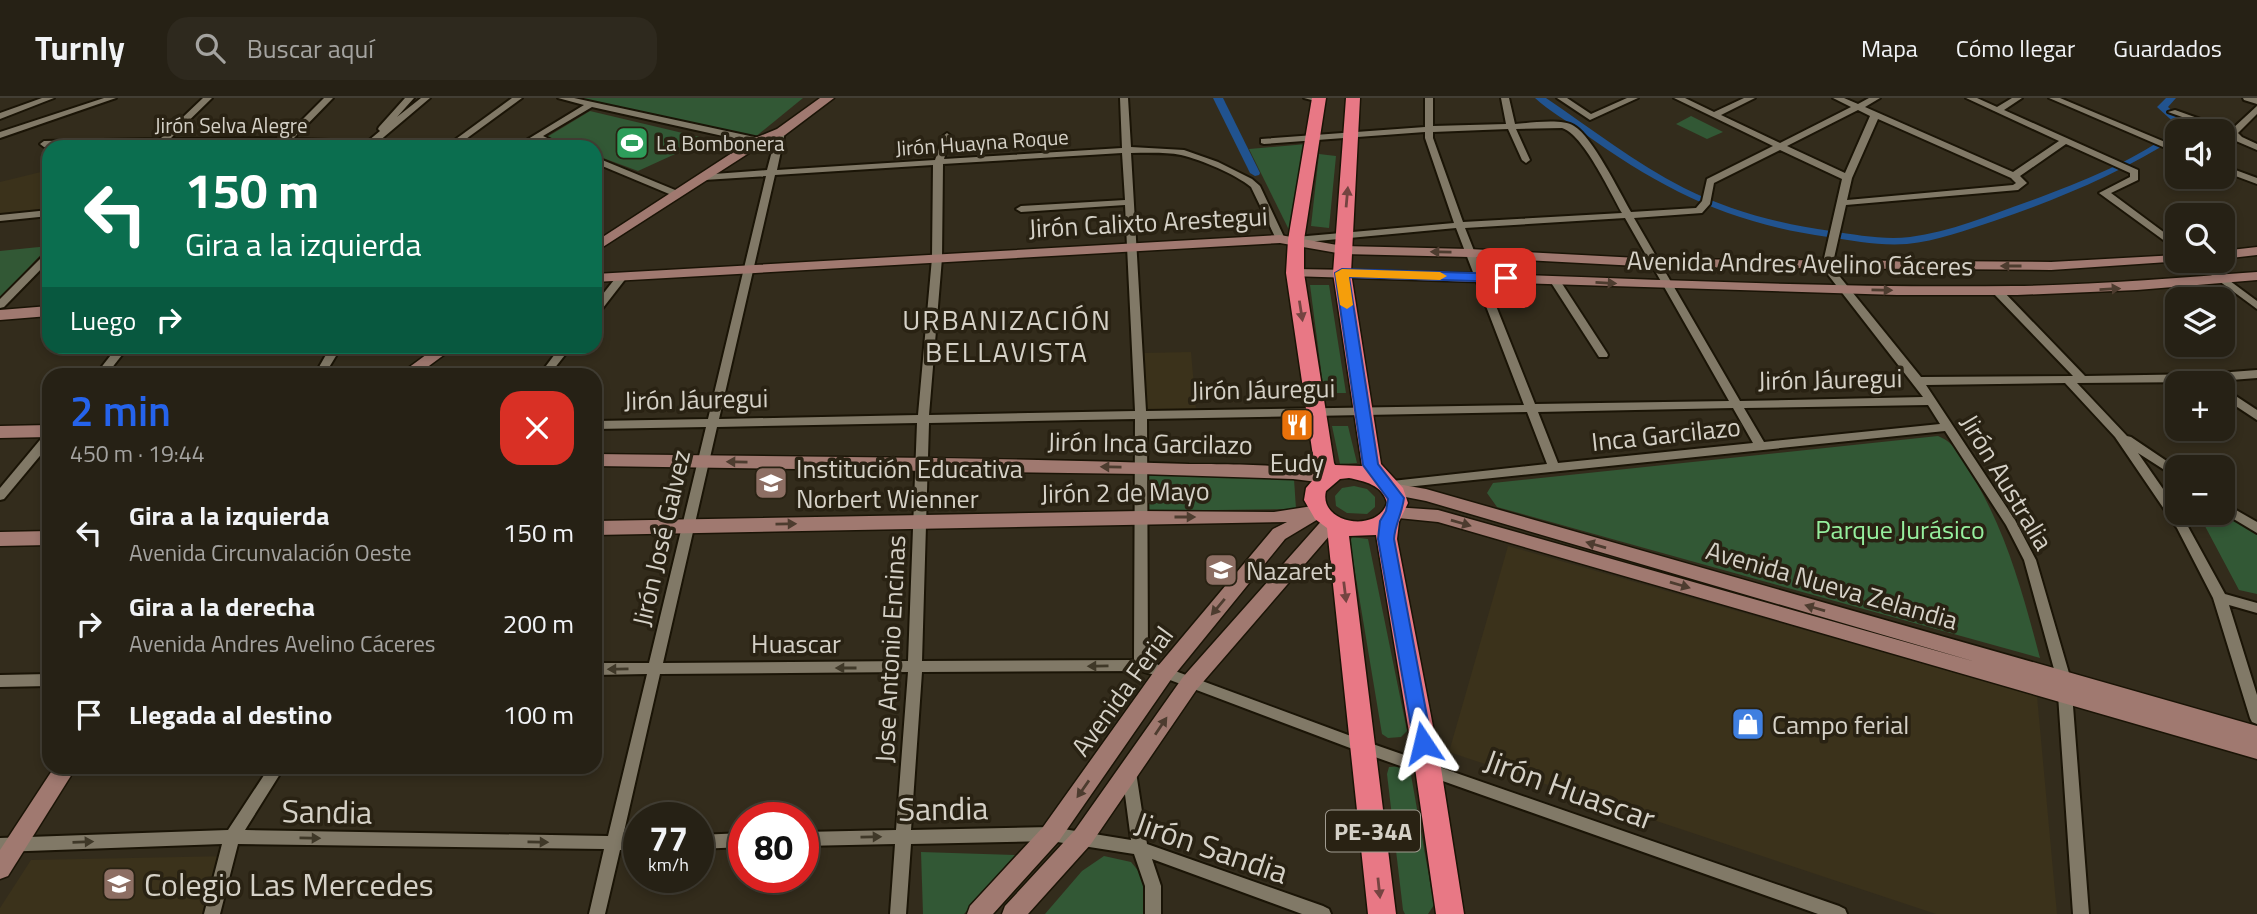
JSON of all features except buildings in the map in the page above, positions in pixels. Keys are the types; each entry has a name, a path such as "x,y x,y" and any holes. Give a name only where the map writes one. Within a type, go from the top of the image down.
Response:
{"highway":[{"path":"1315,98 1315,137 1288,240 1327,476"},
{"path":"1353,98 1342,273 1371,465 1387,485 1396,503 1391,517 1364,529 1327,518 1314,492 1327,476 1340,471 1358,471 1387,485"},
{"name":"PE-34A","path":"1391,517 1386,539 1428,768 1450,914"},
{"name":"PE-34A","path":"1327,518 1363,747 1382,914"}],"street":[{"path":"0,116 50,98"},
{"path":"0,135 112,98"},
{"path":"164,140 208,98"},
{"path":"287,140 329,98"},
{"path":"374,140 410,98"},
{"path":"376,140 426,98"},
{"path":"459,140 518,98"},
{"path":"562,98 759,141"},
{"path":"759,141 770,129 813,98"},
{"path":"602,243 759,141 781,132 828,98"},
{"path":"1124,98 1140,415 1142,665"},
{"path":"1429,98 1429,138 1469,253 1481,277 1554,468"},
{"path":"1505,98 1511,127 1527,160"},
{"path":"1562,98 1590,117 1634,98"},
{"path":"1678,98 1847,178"},
{"path":"1714,115 1751,98"},
{"path":"1837,98 2014,176 2022,183 2015,188 1840,203"},
{"path":"1343,242 1459,225 1703,208 1709,195 1710,181 1876,98"},
{"path":"1970,98 2136,172 2135,178 2104,190 2104,193 2165,238"},
{"path":"1998,110 2018,98"},
{"path":"2053,98 2165,145"},
{"path":"2247,98 2257,102"},
{"path":"532,140 590,106"},
{"path":"2235,132 2257,110"},
{"path":"2172,112 2193,119"},
{"path":"1827,267 1847,178 1875,115"},
{"path":"1264,141 1430,129 1562,125 1572,128 1592,152 1630,215 1761,447"},
{"name":"Jirón José Galvez","path":"597,914 781,132"},
{"path":"2235,134 2257,148"},
{"name":"Jose Antonio Encinas","path":"898,914 915,667 923,419 937,258 938,163 947,136"},
{"path":"537,137 544,140"},
{"path":"2014,176 2066,140"},
{"name":"Jirón Huayna Roque","path":"704,177 1127,150 1181,152 1225,169 1255,186"},
{"path":"602,163 677,194"},
{"path":"2235,173 2257,181"},
{"path":"1255,186 1288,240"},
{"path":"1021,209 1130,202"},
{"path":"0,218 42,214"},
{"name":"Jirón Calixto Arestegui","path":"602,278 1288,240 1343,242"},
{"name":"Avenida Andres Avelino Cáceres","path":"1343,242 1469,253 1657,264 1827,267 2051,266 2165,260"},
{"path":"2235,254 2257,251"},
{"path":"0,306 42,261"},
{"name":"Jirón Australia","path":"1827,267 1918,381 2011,523 2030,561 2065,687 2081,914"},
{"name":"Avenida Andres Avelino Cáceres","path":"1295,273 1481,277 1670,286 1998,292 2111,289 2257,276"},
{"path":"2215,273 2257,306"},
{"path":"602,302 622,277"},
{"path":"1555,281 1603,355"},
{"path":"1998,292 2076,380 2119,434 2182,526 2220,598 2257,718"},
{"path":"0,315 42,312"},
{"path":"106,368 117,354"},
{"path":"417,368 437,354"},
{"path":"550,368 561,354"},
{"path":"2235,377 2257,374"},
{"path":"1918,381 2165,381"},
{"path":"2235,400 2257,416"},
{"name":"Jirón Jáuregui","path":"602,425 1931,401"},
{"name":"Inca Garcilazo","path":"1387,485 1948,428"},
{"path":"0,432 42,431"},
{"path":"2119,434 2165,466"},
{"path":"0,496 42,446"},
{"name":"Jirón Inca Garcilazo","path":"602,460 1140,468 1327,476"},
{"name":"Avenida Nueva Zelandia","path":"1387,485 1864,630"},
{"path":"2235,514 2257,528"},
{"name":"Avenida Nueva Zelandia","path":"1391,517 1438,516 1864,630 2065,687 2257,735"},
{"name":"Jirón 2 de Mayo","path":"602,528 1140,517 1327,518"},
{"name":"Avenida Ferial","path":"978,914 1051,834 1165,672 1279,534 1327,518"},
{"name":"Avenida Ferial","path":"1013,914 1083,837 1190,683 1327,518"},
{"path":"0,539 42,538"},
{"path":"2220,598 2257,608"},
{"name":"Huascar","path":"602,670 1142,665 1165,672"},
{"name":"Jirón Huascar","path":"1165,672 1363,747 1839,914"},
{"path":"0,681 42,680"},
{"name":"Avenida Nueva Zelandia","path":"2065,687 2257,750"},
{"path":"1129,772 1140,848 1153,886 1153,914"},
{"path":"0,869 7,845 61,774"},
{"path":"212,914 232,837 273,774"},
{"name":"Sandia","path":"819,839 1051,834 1083,837"},
{"name":"Sandia","path":"7,845 232,837 623,844"},
{"name":"Jirón Sandia","path":"1083,837 1140,848 1323,914"}],"shaded area":[{"path":"42,172 42,210 0,214 0,182"},
{"path":"1191,352 1196,409 1147,409 1144,353"},
{"name":"Campo ferial","path":"1508,546 2037,696 2057,914 1936,914 1449,752"},
{"name":"Colegio Las Mercedes","path":"231,856 212,914 0,914 0,908 31,860"}],"green space":[{"path":"577,98 803,98 754,138"},
{"name":"La Bombonera","path":"590,111 708,139 638,171 602,158 602,140 555,140 547,137"},
{"path":"1691,116 1723,132 1707,139 1676,124"},
{"path":"1307,144 1293,229 1289,230 1249,149"},
{"path":"1319,154 1336,156 1329,228 1311,226"},
{"path":"42,247 42,253 0,298 0,251"},
{"path":"1310,285 1329,285 1346,393 1324,393"},
{"path":"1332,426 1348,426 1357,463 1340,464"},
{"name":"Parque Jurásico","path":"1938,436 1958,452 1995,519 2020,587 2040,658 1497,507 1487,493 1493,483"},
{"path":"1142,475 1294,479 1296,509 1143,511"},
{"path":"1354,486 1367,489 1375,497 1375,507 1367,514 1347,513 1336,506 1335,496 1342,488"},
{"path":"2235,508 2257,524 2257,594 2239,590 2204,525 2235,525"},
{"path":"1352,537 1368,539 1407,731 1401,737 1388,738 1382,734 1350,542"},
{"path":"1404,766 1411,775 1434,905 1428,914 1405,914 1403,910 1387,774 1389,767"},
{"path":"921,852 1015,855 964,914 923,914"},
{"path":"1104,856 1131,862 1145,879 1144,914 1045,914 1082,871"}],"waterway":[{"path":"1218,98 1255,173"},
{"path":"1540,98 1645,170 1700,199 1737,214 1775,224 1881,241 1910,240 1936,235 2048,198 2112,170 2165,141"},
{"path":"2171,98 2162,107 2176,119"}],"slow traffic":[{"path":"1347,305 1342,273 1440,276"}],"place":[{"name":"La Bombonera","path":"632,143"},
{"name":"Eudy","path":"1297,425"},
{"name":"Institución Educativa Norbert Wienner","path":"771,483"},
{"name":"Nazaret","path":"1221,570"},
{"name":"Campo ferial","path":"1748,724"},
{"name":"Colegio Las Mercedes","path":"119,884"}],"district":[{"name":"URBANIZACIÓN BELLAVISTA","path":"1007,335"}],"route":[{"path":"1423,743 1386,539 1388,521 1394,513 1396,498 1371,465 1342,273 1506,278"}]}
